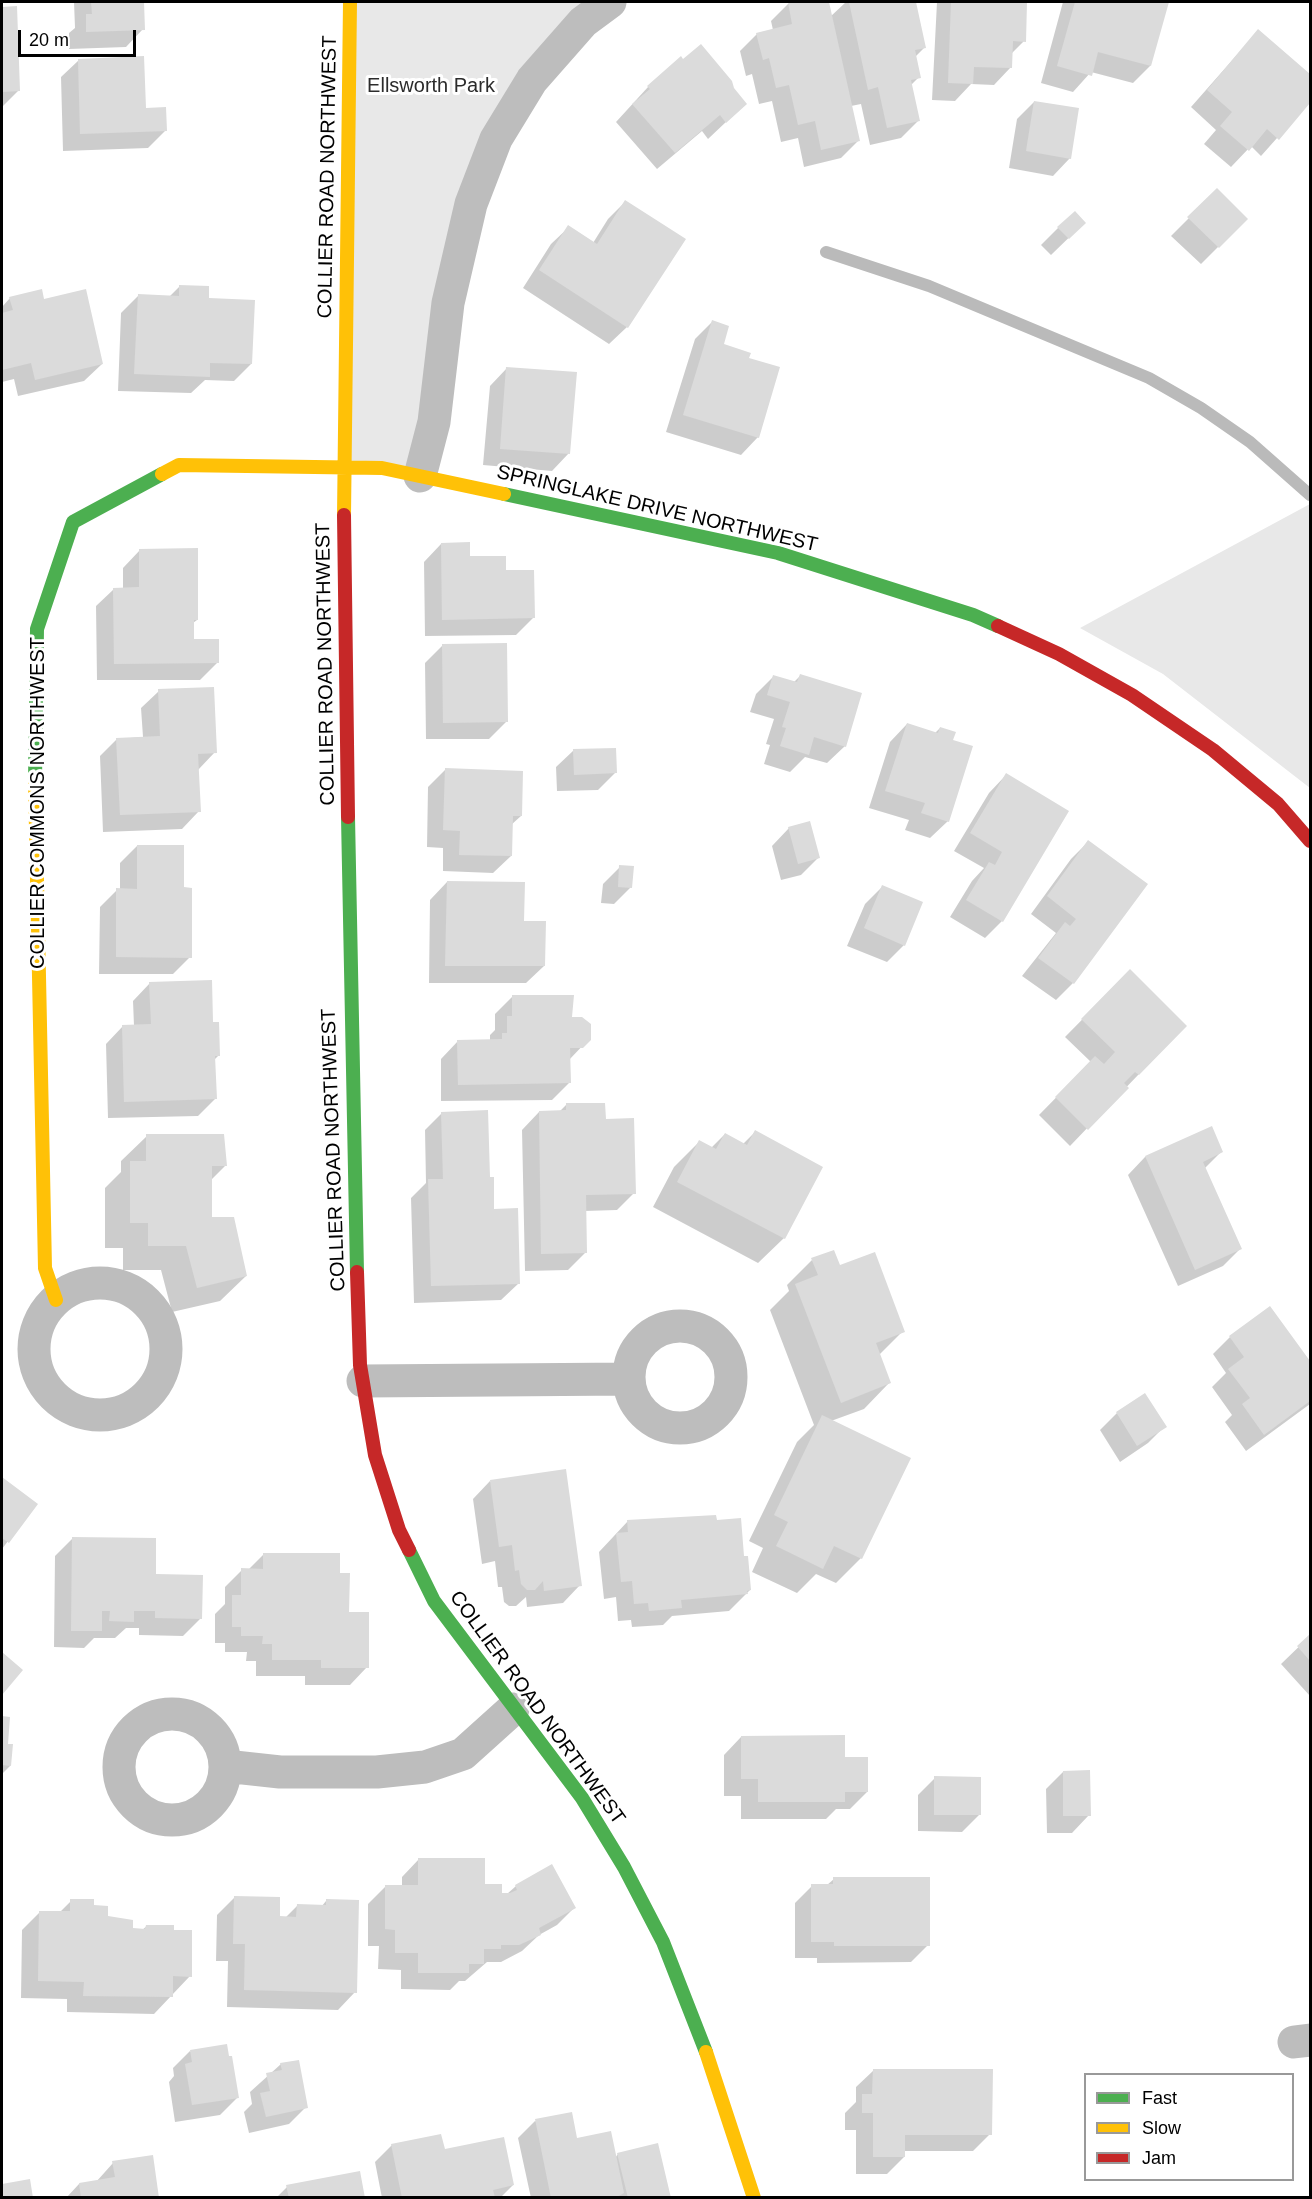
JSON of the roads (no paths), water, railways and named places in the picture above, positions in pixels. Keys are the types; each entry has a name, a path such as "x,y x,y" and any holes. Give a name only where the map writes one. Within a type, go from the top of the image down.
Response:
{"street":[{"name":"COLLIER ROAD NORTHWEST","path":"350,2 343,467 352,1138 363,1381 375,1455 399,1530 434,1601 582,1798 624,1867 663,1942 704,2045 754,2198"},
{"path":"420,476 434,422 448,303 471,204 496,139 532,80 583,22 610,2"},
{"name":"COLLIER COMMONS NORTHWEST","path":"56,1300 45,1268 34,826 37,630 73,522 179,465 382,468 420,476"},
{"name":"SPRINGLAKE DRIVE NORTHWEST","path":"420,476 778,553 973,615 1059,654 1132,694 1213,750 1278,804 1311,842"},
{"path":"94,1282 116,1284 136,1293 152,1307 163,1326 167,1348 163,1369 153,1388 138,1403 118,1413 97,1415 75,1410 56,1398 42,1381 35,1360 35,1338 42,1317 56,1300 74,1288 94,1282"},
{"path":"363,1381 629,1378"},
{"path":"225,1766 280,1772 377,1772 425,1767 463,1754 513,1709"}],"waterway":[{"path":"826,252 929,286 1149,378 1201,408 1250,442 1310,495"}],"park label":[{"name":"Ellsworth Park","path":"431,86"}]}
